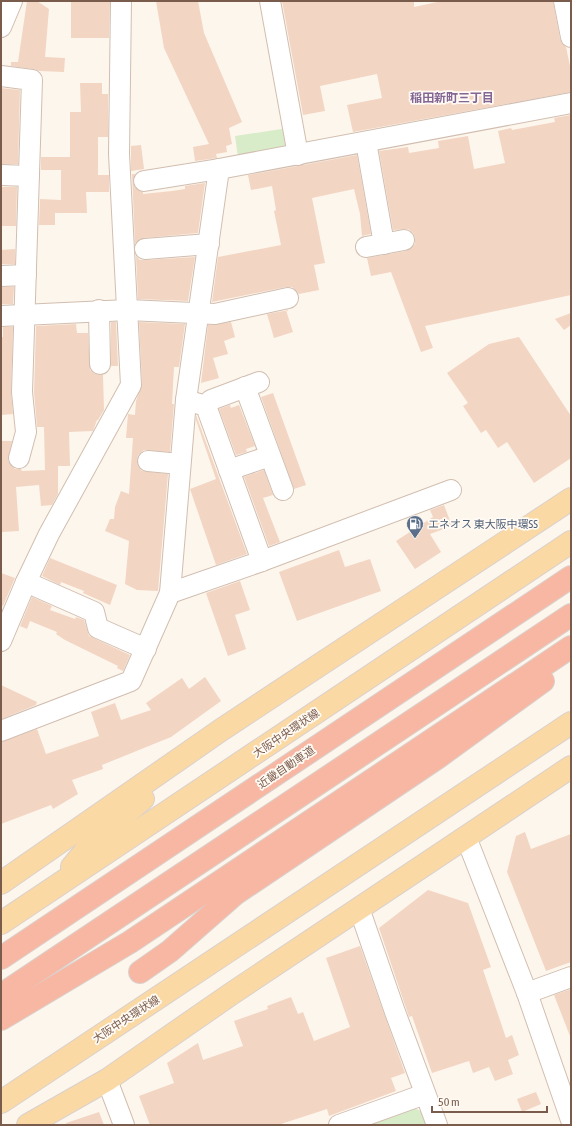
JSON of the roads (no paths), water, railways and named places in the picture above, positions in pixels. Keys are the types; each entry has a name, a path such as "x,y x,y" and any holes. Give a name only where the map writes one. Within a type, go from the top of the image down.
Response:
{"highway":[{"name":"近畿自動車道","path":"1,958 571,577"},
{"path":"1,995 571,615"},
{"path":"1,1019 130,942 571,647"},
{"path":"140,972 170,951 235,894 492,720 571,660"}],"main road":[{"path":"1,883 221,730 571,499"},
{"name":"大阪中央環状線","path":"1,923 571,542"},
{"name":"大阪中央環状線","path":"1,1102 571,723"},
{"path":"57,885 91,844 221,730"},
{"path":"492,776 530,765 571,739"},
{"path":"28,1125 107,1080 359,908 571,767"}],"street":[{"path":"1,27 12,1"},
{"path":"1,641 26,582 49,534 131,385 119,154 121,1"},
{"path":"270,1 298,155"},
{"path":"564,1 571,37"},
{"path":"1,76 32,80 22,392 26,432 19,458"},
{"path":"144,181 298,155 571,103"},
{"path":"366,142 375,245 404,240"},
{"path":"1,731 131,681 170,593 186,400 200,312 219,169"},
{"path":"1,175 29,176"},
{"path":"145,249 209,244"},
{"path":"1,276 26,275"},
{"path":"1,316 99,310 200,312 215,314 288,298"},
{"path":"99,310 100,364"},
{"path":"206,406 211,400 252,384 270,456 283,490"},
{"path":"186,400 206,406"},
{"path":"206,406 262,561"},
{"path":"230,470 270,456"},
{"path":"148,461 180,464"},
{"path":"170,593 262,561 451,490"},
{"path":"26,582 94,612 98,628 146,649"},
{"path":"466,837 526,993 571,1120"},
{"path":"359,908 394,1012 437,1125"},
{"path":"526,993 571,977"},
{"path":"107,1080 124,1125"},
{"path":"339,1125 425,1094"}],"place":[{"name":"エネオス 東大阪中環SS","path":"415,539"}],"district":[{"name":"稲田新町三丁目","path":"452,98"}]}
